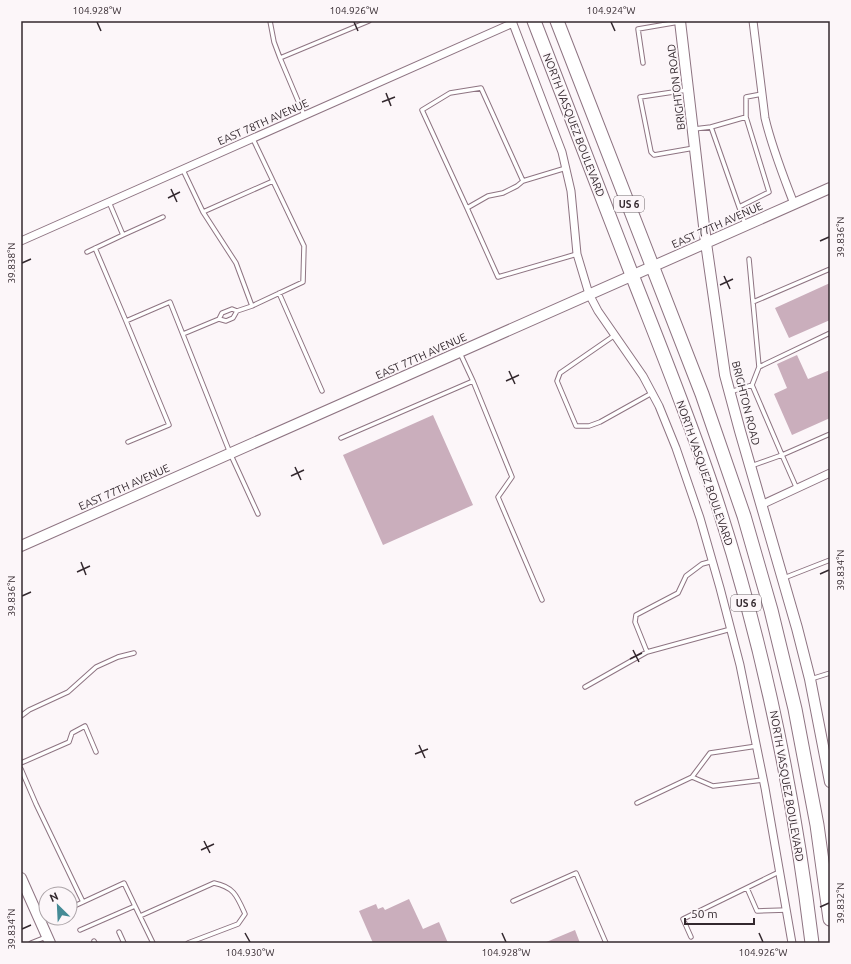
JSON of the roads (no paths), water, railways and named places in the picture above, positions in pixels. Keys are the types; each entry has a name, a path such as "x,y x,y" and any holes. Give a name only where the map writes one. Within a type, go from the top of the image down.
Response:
{"highway":[{"name":"NORTH VASQUEZ BOULEVARD","path":"534,21 711,483 753,626 777,727 798,843 812,943"},
{"name":"NORTH VASQUEZ BOULEVARD","path":"557,21 653,266 722,450 744,516 771,610 794,709 817,825 830,920"}],"street":[{"name":"BRIGHTON ROAD","path":"680,21 706,243 722,357 750,466 783,578 827,744 830,782"},
{"path":"753,21 765,118 773,148 794,204"},
{"path":"512,22 556,135 566,168 571,191 577,254 589,294 595,307 643,376 659,406 676,448 700,518 713,561 740,665 764,780 792,943"},
{"name":"EAST 78TH AVENUE","path":"21,241 253,139 512,22"},
{"name":"EAST 77TH AVENUE","path":"21,546 830,188"},
{"path":"762,505 830,473"},
{"path":"21,878 43,921 49,940"}],"lane":[{"path":"270,21 274,42 304,116"},
{"path":"280,58 369,21"},
{"path":"643,63 638,29 680,21"},
{"path":"523,181 481,88 450,93 422,110 498,277 577,254"},
{"path":"688,90 640,97 651,152 654,155 695,147"},
{"path":"739,206 769,192 746,117 746,97 762,94"},
{"path":"693,129 711,127 746,117"},
{"path":"711,127 745,225"},
{"path":"219,319 222,313 232,309 237,311 252,306 303,282 304,246 253,139"},
{"path":"467,208 488,196 503,193 517,186 523,181 566,168"},
{"path":"183,170 203,212 236,263 252,306"},
{"path":"203,212 273,181"},
{"path":"108,202 123,235"},
{"path":"87,252 163,218"},
{"path":"95,248 169,425 128,442"},
{"path":"749,259 759,366 752,384 797,489"},
{"path":"753,302 830,269"},
{"path":"279,293 322,391"},
{"path":"126,321 170,302 230,453 258,514"},
{"path":"183,334 219,319 226,321 233,318 237,311"},
{"path":"759,366 830,333"},
{"path":"615,335 560,373 557,381 576,426 589,426 600,422 652,393"},
{"path":"459,352 473,381 512,477 498,497 542,600"},
{"path":"341,438 473,381"},
{"path":"730,392 752,384"},
{"path":"750,466 782,455 830,434"},
{"path":"783,578 830,560"},
{"path":"647,652 635,622 636,614 678,593 686,576 702,564 713,561"},
{"path":"585,687 647,652 731,629"},
{"path":"21,716 29,710 68,692 96,668 118,657 134,653"},
{"path":"810,679 830,673"},
{"path":"21,763 69,742 72,733 85,726 96,752"},
{"path":"637,803 692,777 710,753 757,746"},
{"path":"21,769 36,804 84,902"},
{"path":"692,777 713,786 764,780"},
{"path":"691,937 683,919 780,872"},
{"path":"513,901 576,873 606,943"},
{"path":"78,905 124,883 153,943"},
{"path":"140,916 214,883 226,885 237,896 245,914 242,919 238,924 188,943"},
{"path":"747,888 757,911 787,910"},
{"path":"80,930 135,906"},
{"path":"119,932 124,943"},
{"path":"31,943 49,940"}]}
